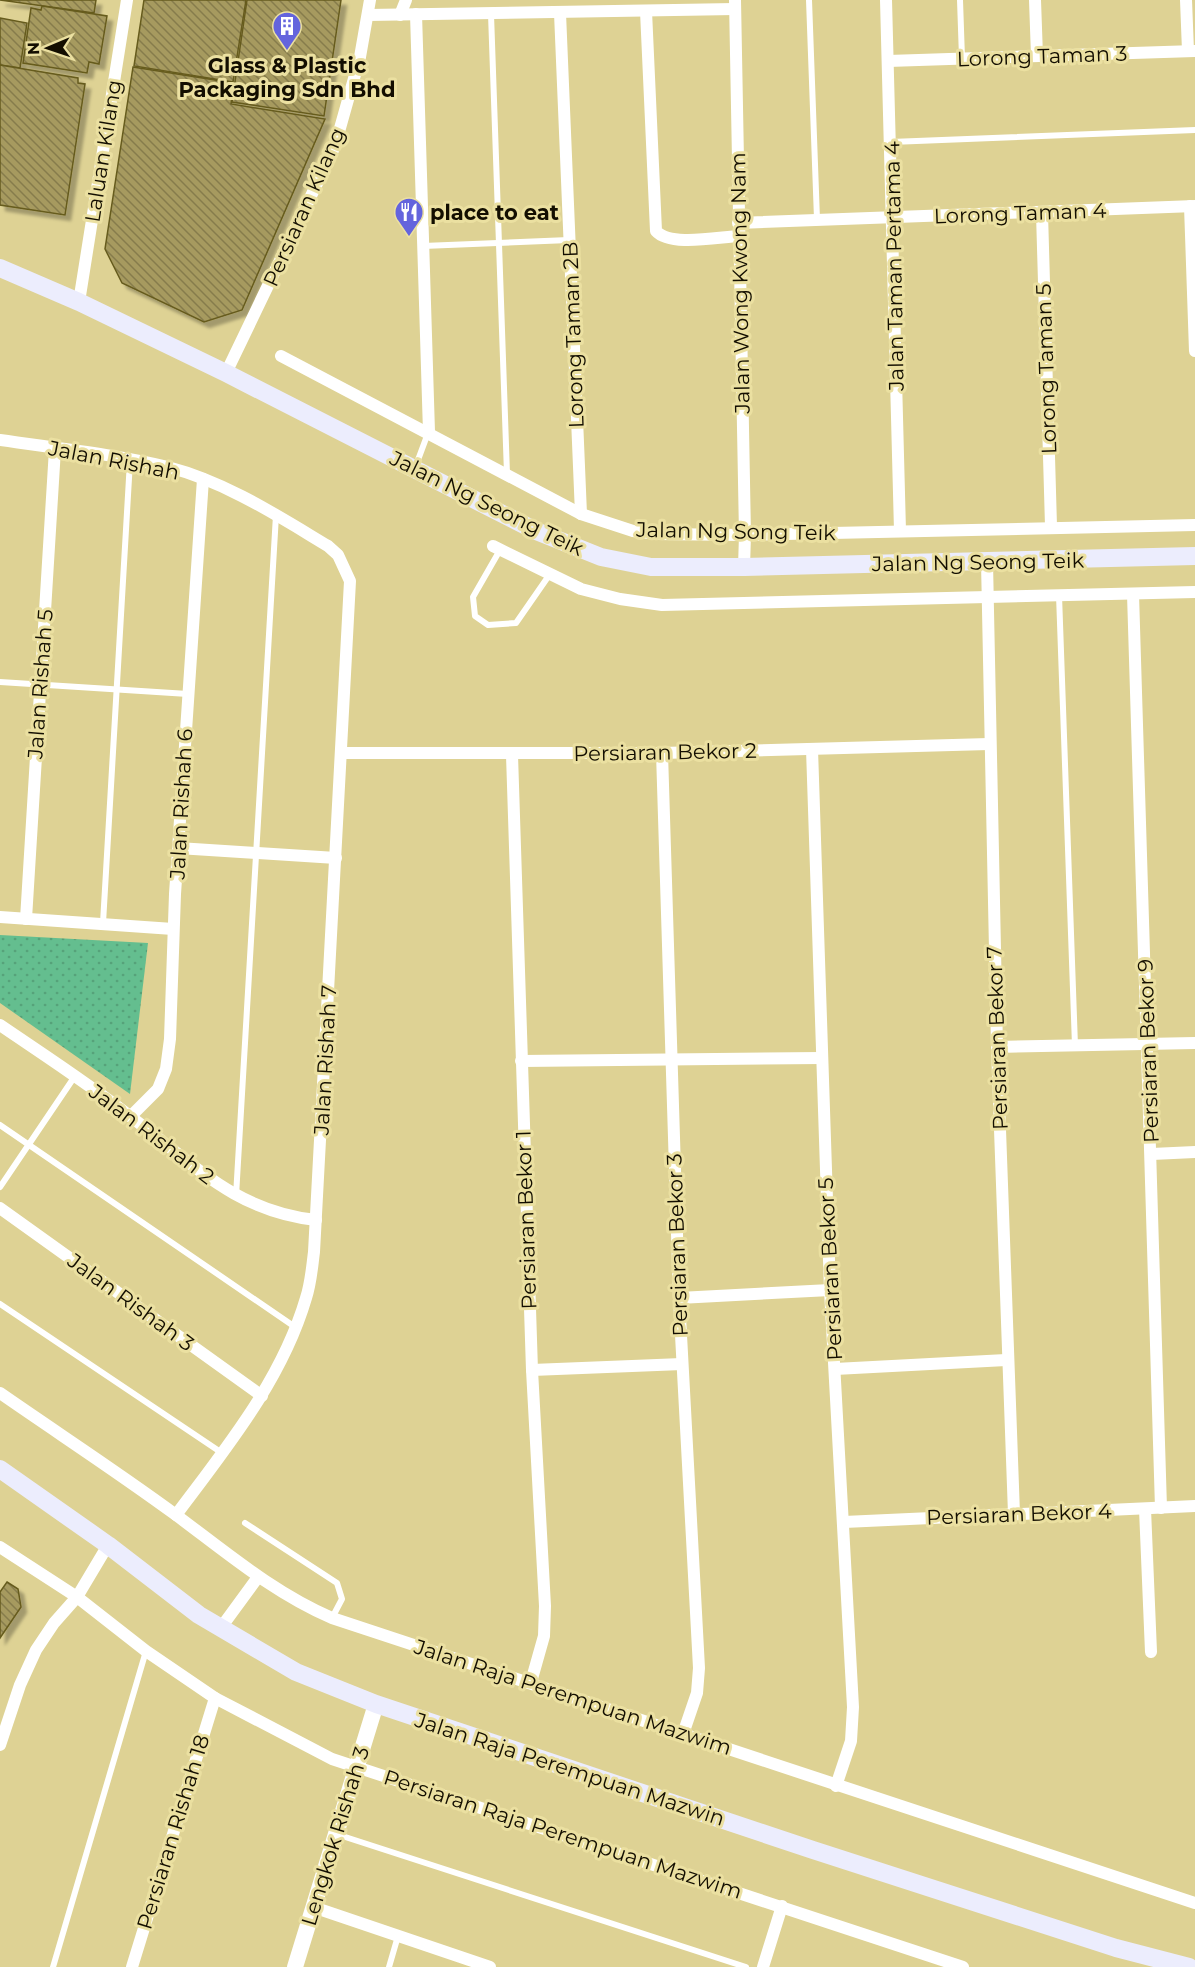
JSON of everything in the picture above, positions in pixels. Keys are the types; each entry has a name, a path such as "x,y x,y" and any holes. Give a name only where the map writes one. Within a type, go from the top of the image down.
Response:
{"main road":[{"name":"Jalan Ng Seong Teik","path":"0,268 80,302 226,373 536,531 601,557 651,567 744,567 1195,556"},
{"name":"Jalan Raja Perempuan Mazwin","path":"0,1469 108,1545 220,1629 296,1672 376,1704 813,1851 1116,1948 1189,1967"}],"street":[{"name":"Laluan Kilang","path":"80,302 127,0"},
{"name":"Persiaran Kilang","path":"226,373 335,146 360,57 370,0"},
{"path":"400,15 406,0"},
{"name":"Jalan Taman Pertama 4","path":"886,0 894,217 900,531"},
{"path":"1035,0 1037,56"},
{"path":"1186,0 1192,51"},
{"path":"368,15 560,13 735,4"},
{"name":"Jalan Wong Kwong Nam","path":"735,4 744,567"},
{"path":"649,7 656,231 661,237 674,240 739,236"},
{"name":"Lorong Taman 2B","path":"560,13 581,514"},
{"path":"416,14 429,432"},
{"name":"Lorong Taman 3","path":"888,61 1192,51"},
{"path":"1192,206 1195,351"},
{"name":"Lorong Taman 4","path":"738,223 1192,206"},
{"name":"Lorong Taman 5","path":"1042,213 1051,526"},
{"name":"Jalan Ng Song Teik","path":"281,356 581,514 641,532 745,535 1051,526 1195,525"},
{"name":"Jalan Rishah","path":"0,440 168,467 203,479 276,515 328,546 345,567"},
{"name":"Jalan Rishah 5","path":"26,919 55,449"},
{"name":"Jalan Rishah 6","path":"131,1116 158,1089 166,1070 178,848 203,479"},
{"name":"Jalan Ng Seong Teik","path":"496,548 581,589 620,599 662,605 1195,592"},
{"name":"Persiaran Bekor 7","path":"987,562 997,1047 1006,1360 1014,1514"},
{"name":"Jalan Rishah 7","path":"176,1515 262,1396 295,1327 306,1298 314,1252 351,598 345,567"},
{"name":"Persiaran Bekor 9","path":"1133,594 1152,1154 1161,1508"},
{"name":"Persiaran Bekor 2","path":"341,753 512,755 662,753 989,744"},
{"name":"Persiaran Bekor 5","path":"812,749 830,1290 853,1707 851,1741 836,1786"},
{"name":"Persiaran Bekor 3","path":"662,753 679,1298 699,1668 697,1694 683,1734"},
{"name":"Persiaran Bekor 1","path":"512,755 532,1370 545,1606 544,1636 531,1682"},
{"path":"178,848 336,858"},
{"path":"0,917 173,929"},
{"name":"Jalan Rishah 2","path":"0,1025 131,1116 236,1197 275,1212 316,1220"},
{"path":"997,1047 1195,1043"},
{"path":"521,1061 822,1058"},
{"path":"1152,1154 1195,1152"},
{"name":"Jalan Rishah 3","path":"0,1208 262,1396"},
{"path":"679,1298 830,1290"},
{"path":"835,1369 1006,1360"},
{"path":"532,1370 682,1364"},
{"name":"Jalan Raja Perempuan Mazwim","path":"0,1393 176,1515 258,1577 300,1604 332,1618 1195,1903"},
{"name":"Persiaran Bekor 4","path":"844,1522 1195,1506"},
{"path":"1145,1509 1151,1652"},
{"path":"0,1745 2,1731 36,1650 54,1623 77,1597 108,1545"},
{"name":"Persiaran Raja Perempuan Mazwim","path":"0,1547 77,1597 147,1651 215,1698 305,1746 356,1767 963,1967"},
{"path":"220,1629 258,1577"},
{"name":"Persiaran Rishah 18","path":"132,1967 215,1698"},
{"name":"Lengkok Rishah 3","path":"295,1967 376,1704"},
{"path":"763,1967 782,1906"},
{"path":"313,1907 398,1936 464,1963 490,1967"}],"lane":[{"path":"809,0 817,219"},
{"path":"960,0 962,59"},
{"path":"491,14 507,475"},
{"path":"891,142 1195,130"},
{"path":"423,246 569,240"},
{"path":"415,469 429,432"},
{"path":"103,923 130,461"},
{"path":"236,1197 276,515"},
{"path":"496,548 473,597 475,616 488,625 516,623 550,574"},
{"path":"1059,595 1075,1046"},
{"path":"0,682 188,694"},
{"path":"0,1187 75,1076"},
{"path":"0,1125 295,1327"},
{"path":"0,1304 222,1454"},
{"path":"245,1523 337,1583 342,1599 332,1618"},
{"path":"54,1967 147,1651"},
{"path":"335,1834 746,1967"},
{"path":"389,1967 398,1936"}],"green space":[{"path":"0,935 148,943 130,1094 0,1003"}],"building":[{"path":"0,0 96,0 94,13"},
{"path":"144,0 246,0 233,82 134,66"},
{"name":"Glass & Plastic Packaging Sdn Bhd","path":"247,0 341,0 324,116 232,102"},
{"path":"42,6 107,16 99,64 89,62 87,73 23,63 31,8 41,10"},
{"path":"0,18 27,23 20,68 0,65"},
{"path":"0,65 78,78 78,83 85,84 65,215 0,205"},
{"path":"133,67 234,83 231,104 325,119 242,310 204,322 122,283 105,249"},
{"path":"7,1582 18,1589 21,1607 0,1638 0,1592"}],"place":[{"name":"Glass & Plastic Packaging Sdn Bhd","path":"287,52"},
{"name":"place to eat","path":"409,238"}]}
